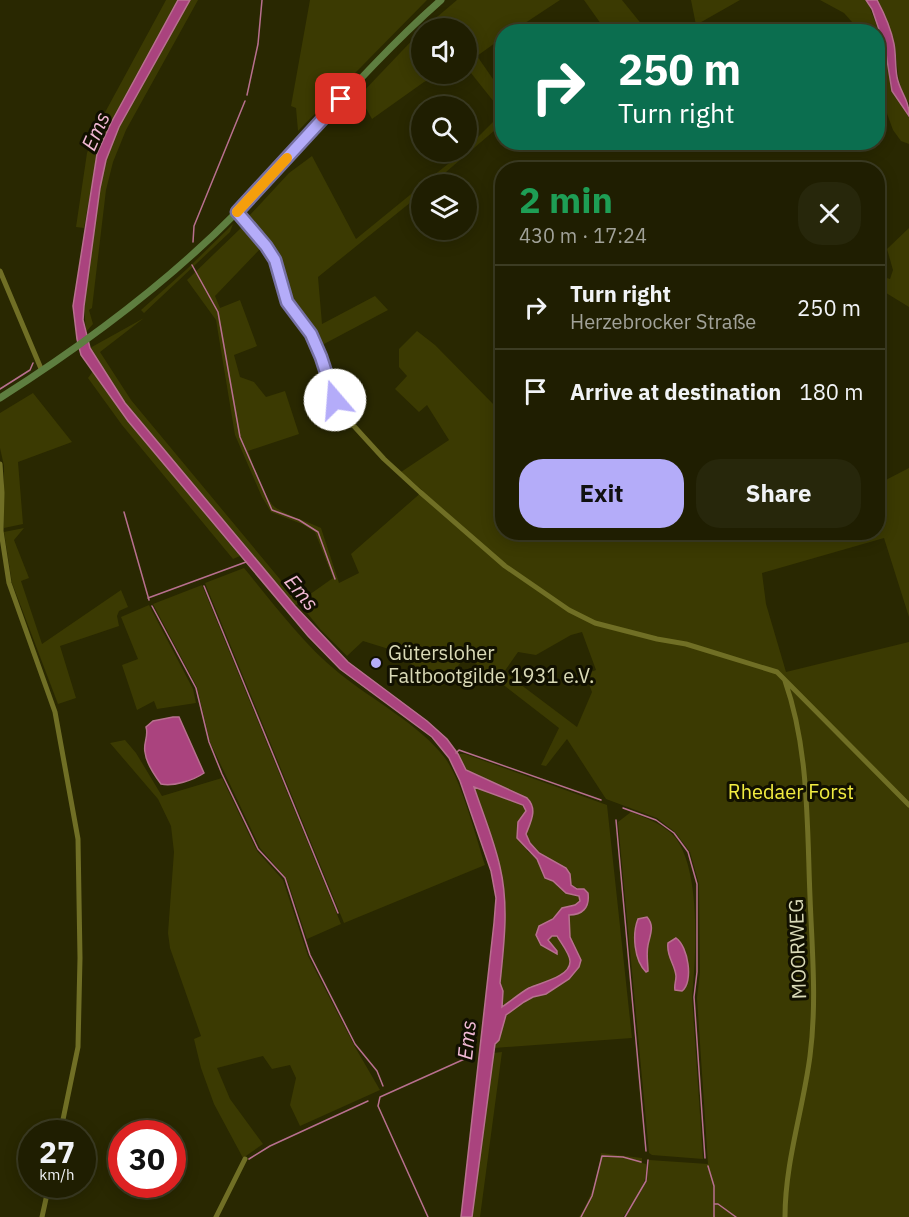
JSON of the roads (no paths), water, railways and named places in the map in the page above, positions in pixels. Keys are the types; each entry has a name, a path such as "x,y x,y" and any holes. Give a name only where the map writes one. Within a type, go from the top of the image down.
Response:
{"main road":[{"path":"0,398 110,324 183,264 237,212 410,27 441,0"}],"street":[{"path":"237,212 275,260 287,302 311,334 342,413 384,459 492,555 569,610 596,623 648,637 686,644 777,672 909,805"},
{"path":"0,271 42,371"},
{"path":"0,464 1,531 9,583 55,712 78,839 80,958 78,1047 63,1120"},
{"name":"MOORWEG","path":"785,679 798,727 806,794 815,993 806,1083 789,1162 785,1217"},
{"path":"216,1217 245,1160"},
{"path":"42,1217 46,1198"}],"waterway":[{"path":"247,95 258,44 262,0"},
{"path":"193,242 194,226 245,101"},
{"path":"192,265 218,312 240,437 272,510 299,520 318,532 335,579"},
{"path":"0,389 30,370 33,363"},
{"path":"124,512 149,600"},
{"path":"148,598 246,562"},
{"path":"204,586 338,913"},
{"path":"152,606 196,688 209,742 258,849 285,878 310,955 355,1044 377,1071 383,1086"},
{"path":"456,753 459,750 601,800"},
{"path":"623,808 656,820 674,833 688,852 697,884 697,972 694,997 705,1158"},
{"path":"616,820 646,1151"},
{"name":"Ems","path":"428,1217 378,1106 380,1097 469,1057"},
{"path":"249,1159 270,1146 368,1101"},
{"path":"581,1217 592,1196 602,1156 623,1157 641,1162"},
{"path":"625,1217 646,1181 648,1160"},
{"path":"708,1166 714,1186 714,1217"},
{"path":"714,1204 718,1204 736,1217"}],"place":[{"name":"Gütersloher Faltbootgilde 1931 e.V.","path":"376,663"}],"park label":[{"name":"Rhedaer Forst","path":"791,791"}]}
